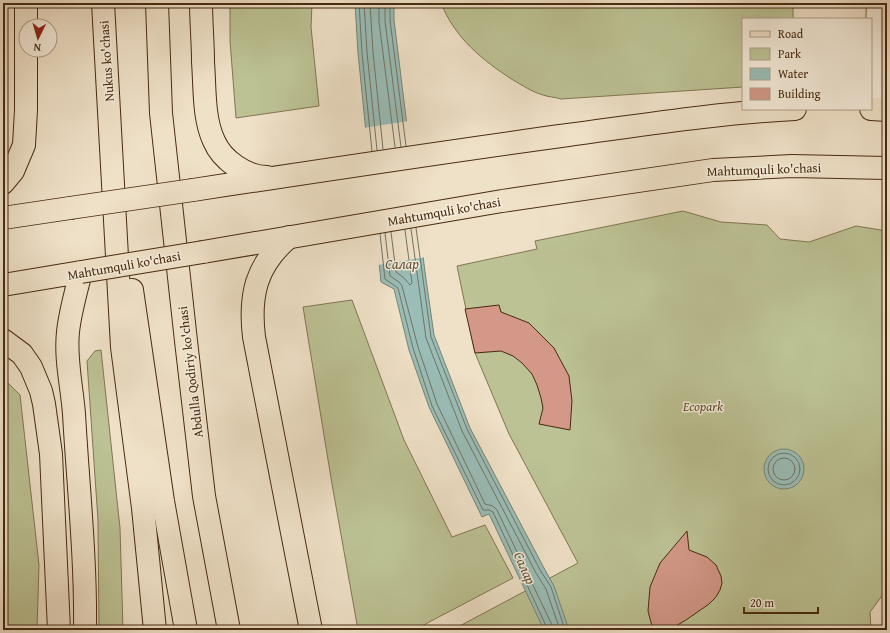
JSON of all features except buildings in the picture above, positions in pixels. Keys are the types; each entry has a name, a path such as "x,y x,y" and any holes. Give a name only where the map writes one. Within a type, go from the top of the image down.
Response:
{"main road":[{"path":"3,183 13,171 24,145 26,110 26,3"},
{"name":"Nukus ko'chasi","path":"103,3 110,120"},
{"name":"Abdulla Qodiriy ko'chasi","path":"157,3 161,113 204,496 229,630"},
{"path":"201,3 207,118 213,140 218,149 236,166 248,173 261,177 276,178"},
{"path":"3,218 492,145 686,119 775,110"},
{"path":"110,120 122,347 143,516 155,630"},
{"path":"110,120 139,338 163,501 186,630"},
{"name":"Mahtumquli ko'chasi","path":"3,285 502,201 713,170 792,166 887,168"},
{"path":"289,237 278,246 265,263 260,274 252,298 252,324 311,630"},
{"path":"81,272 71,314 67,347 72,391 80,506 85,630"},
{"path":"3,340 22,354 31,368 41,391 44,404 51,454 59,630"}],"street":[{"path":"877,109 878,3"}],"green space":[{"path":"230,3 312,3 311,27 319,106 236,118 230,41"},
{"path":"441,3 793,3 793,18 742,18 742,87 561,99 545,96 531,90 513,80 480,56 462,37 447,16"},
{"name":"Ecopark","path":"683,211 721,222 767,225 780,239 809,242 856,226 887,231 887,589 870,612 871,630 452,630 578,563 509,434 475,353 457,266 537,249 535,241"},
{"path":"352,300 404,440 452,537 485,525 513,578 414,630 358,630 303,307"},
{"path":"101,350 120,528 123,630 99,630 98,520 87,361 95,351"},
{"path":"3,378 20,395 39,565 37,630 3,630"}],"water":[{"name":"Салар","path":"355,3 394,3 394,20 434,335 470,428 554,586 569,630 544,630 489,514 482,517 429,407 409,350 394,289 381,282 358,53"},
{"path":"788,449 795,452 801,458 804,469 803,477 795,486 788,489 780,489 773,486 765,477 764,465 767,458 776,450"}],"pier":[{"path":"409,121 426,257 378,265 363,128"}]}
